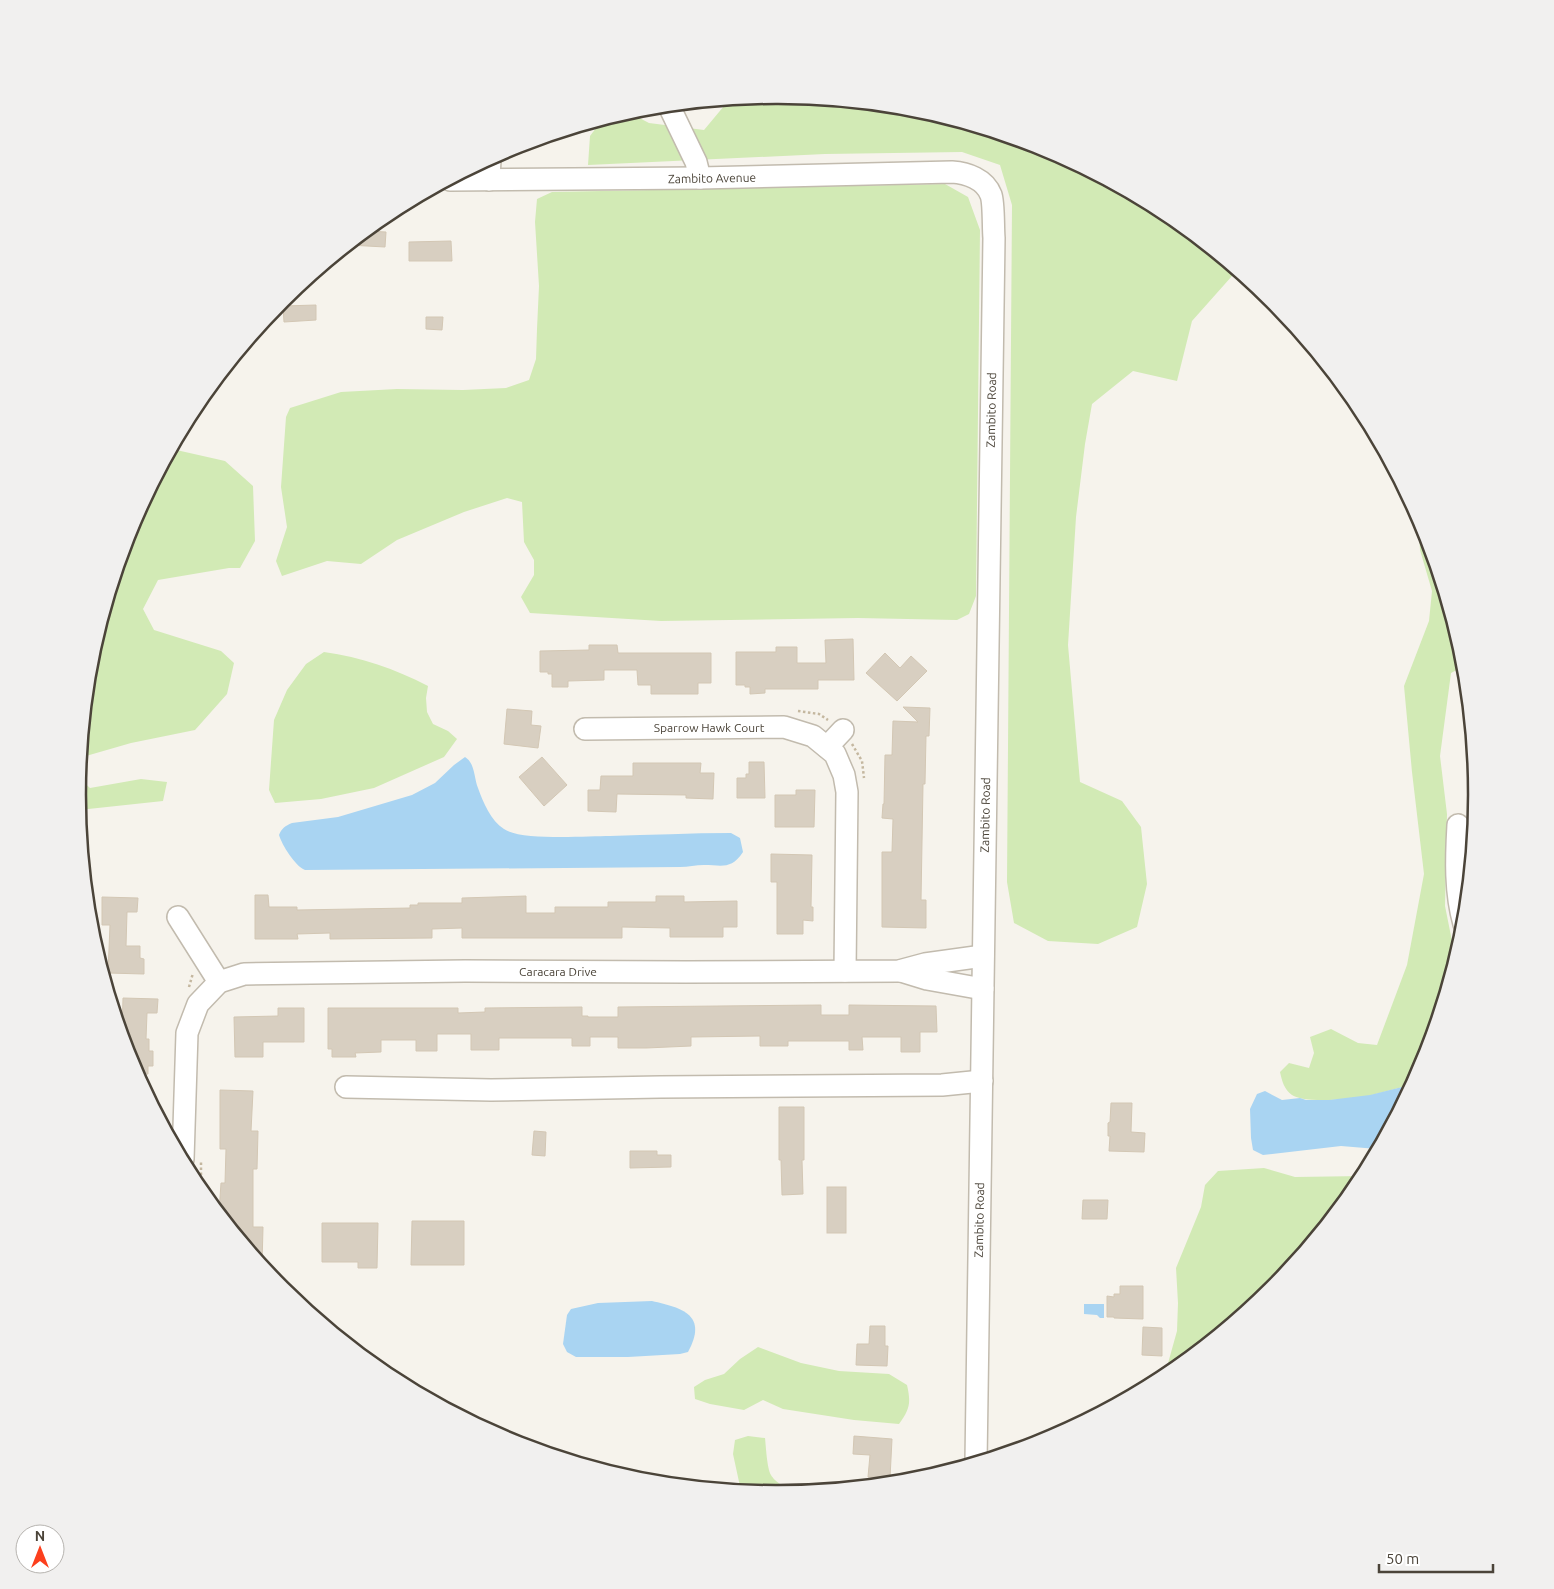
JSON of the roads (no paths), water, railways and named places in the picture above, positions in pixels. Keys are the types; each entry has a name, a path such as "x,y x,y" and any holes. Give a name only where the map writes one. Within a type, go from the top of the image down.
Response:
{"street":[{"path":"672,112 696,162 700,178"},
{"name":"Zambito Avenue","path":"476,173 489,169 700,178 952,172 974,176"},
{"name":"Zambito Road","path":"974,176 986,187 992,196 994,238 976,1456"},
{"name":"Sparrow Hawk Court","path":"585,729 784,727 813,736 835,754 844,775 847,792 845,971"},
{"path":"827,747 843,730"},
{"path":"1458,825 1456,870 1459,900"},
{"path":"178,917 219,982"},
{"name":"Caracara Drive","path":"899,971 925,964 983,956"},
{"name":"Caracara Drive","path":"192,1160 187,1033 198,1004 219,982 244,974 465,971 899,971 983,989"},
{"path":"346,1087 491,1090 942,1085 982,1081"}],"water":[{"path":"465,757 471,763 480,793 491,816 499,826 512,833 555,837 731,833 740,838 743,852 734,862 721,866 305,870 293,860 279,835 286,826 292,823 338,817 412,795 435,783"},
{"path":"1403,1087 1370,1148 1341,1146 1263,1155 1253,1150 1250,1109 1257,1094 1265,1091 1282,1100 1300,1098 1306,1100 1329,1100 1370,1095"},
{"path":"652,1301 682,1310 694,1321 695,1329 688,1352 628,1357 576,1357 567,1352 563,1344 567,1315 571,1309 598,1303"},
{"path":"1084,1304 1104,1304 1104,1318 1100,1318 1097,1315 1084,1314"}]}
